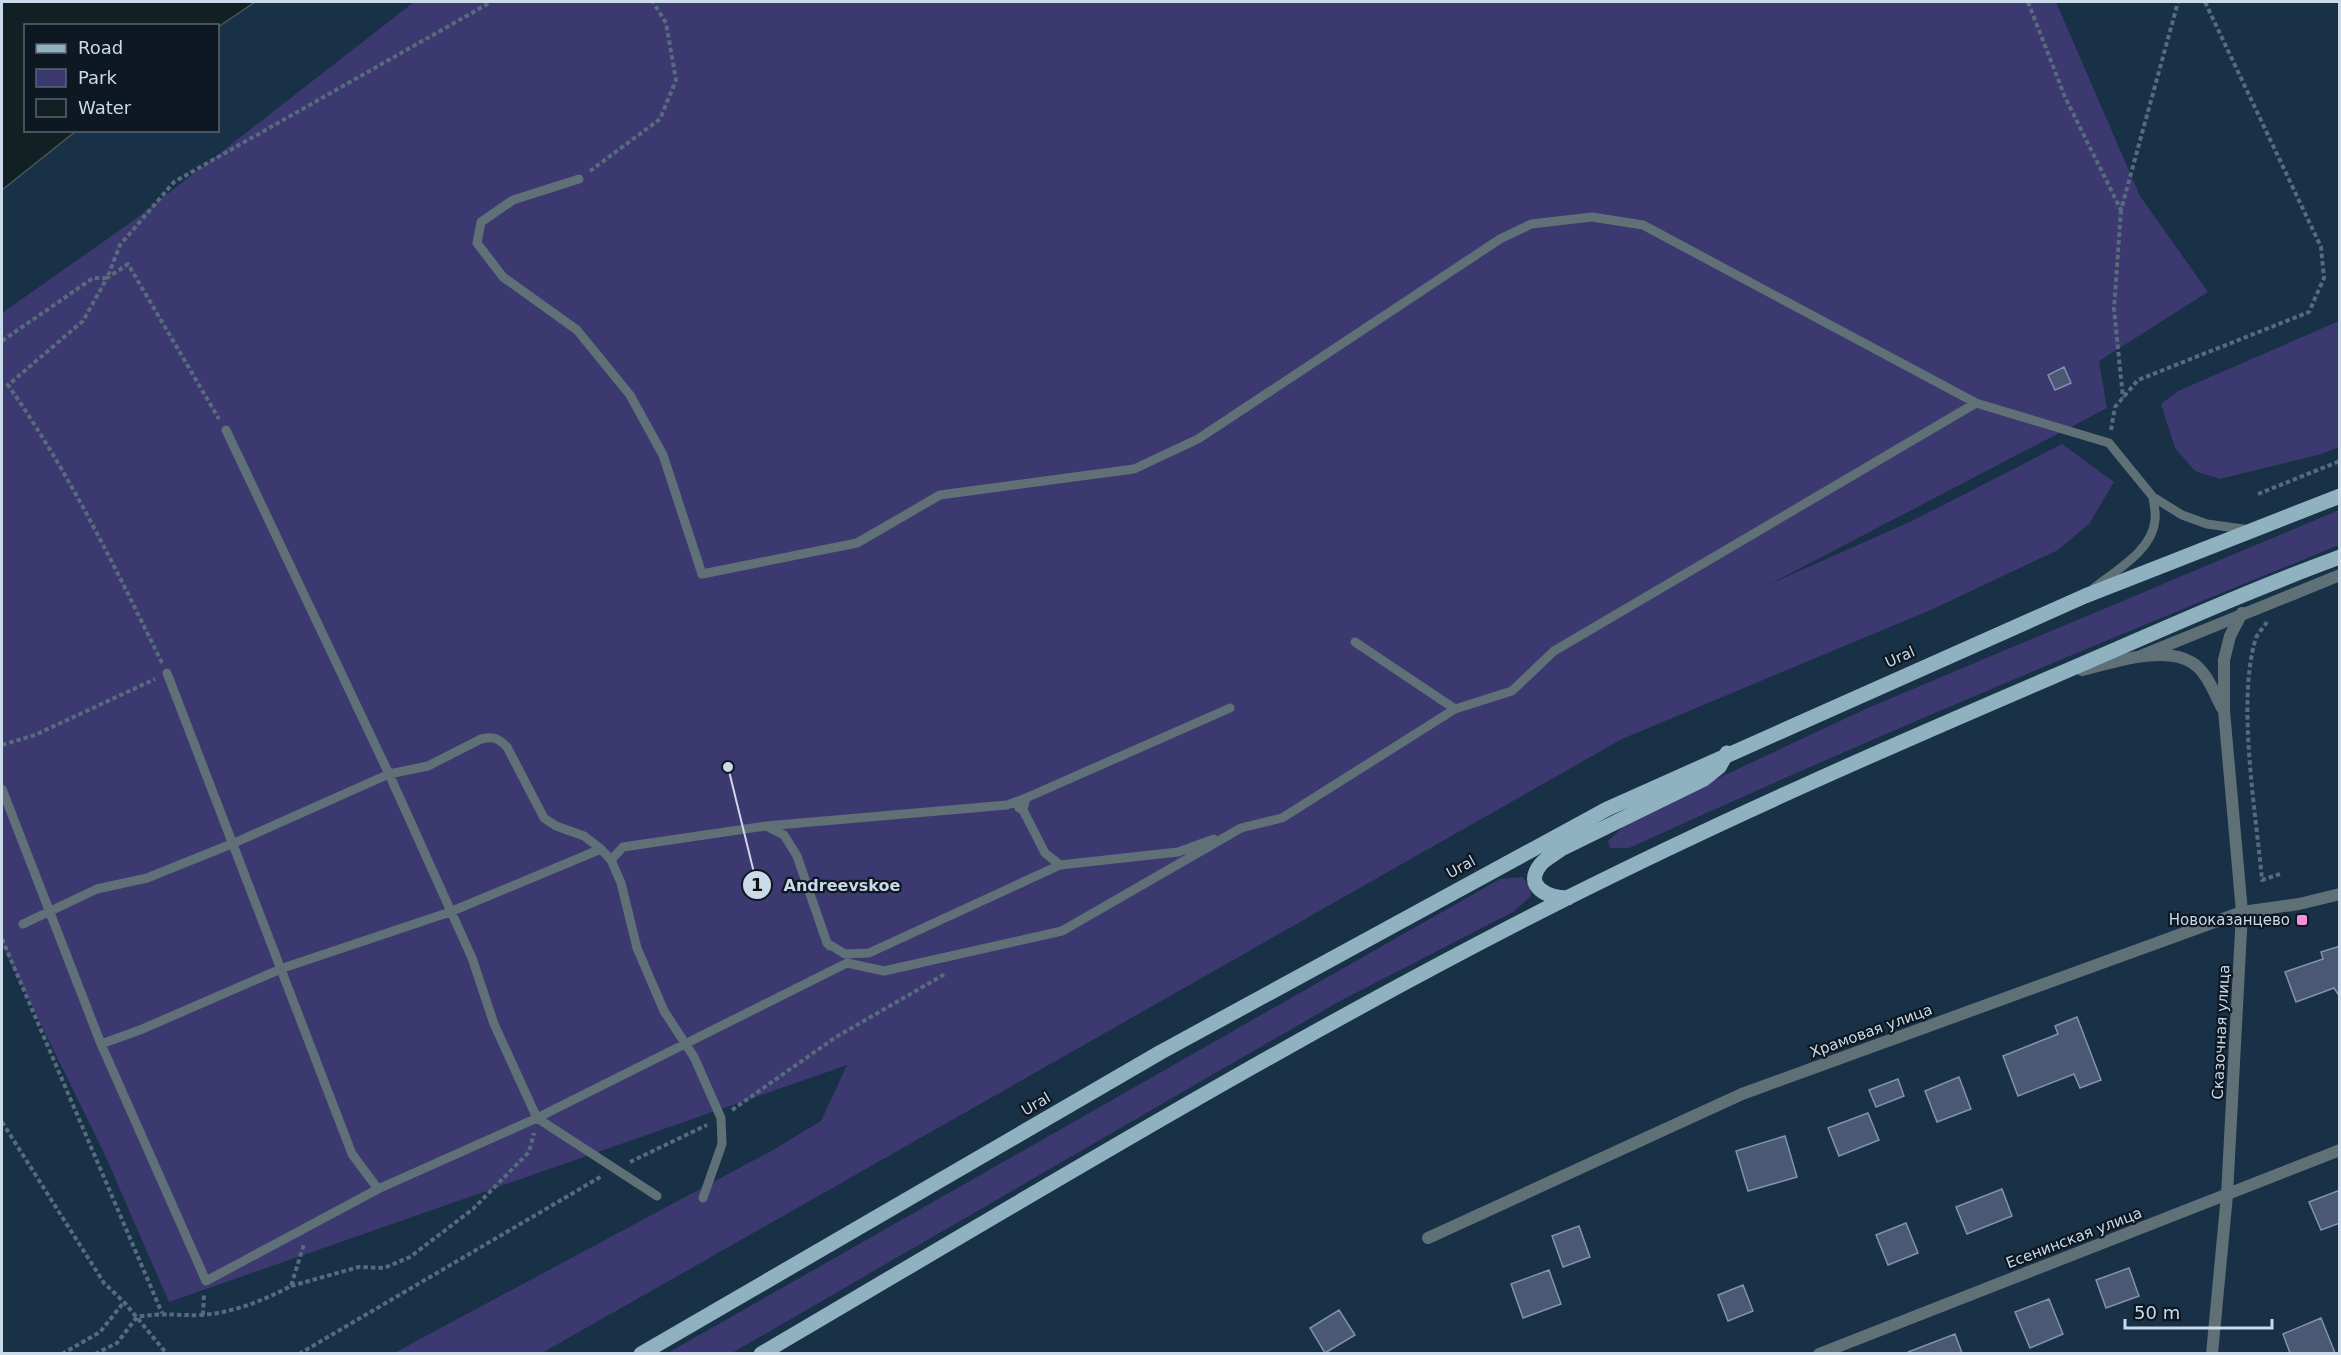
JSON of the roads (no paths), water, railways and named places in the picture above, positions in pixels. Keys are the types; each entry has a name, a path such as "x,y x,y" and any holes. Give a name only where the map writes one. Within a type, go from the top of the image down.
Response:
{"main road":[{"name":"Ural","path":"641,1353 1161,1052 1607,809 1727,753 2085,596 2340,496"},
{"path":"761,1353 1163,1118 1390,991 1568,898 1879,751 2260,586 2340,556"},
{"path":"1568,898 1552,898 1542,893 1536,884 1535,874 1542,863 1561,849 1704,779 1719,767 1727,753"}],"street":[{"path":"2138,657 2241,613 2340,575"},
{"name":"Сказочная улица","path":"2212,1353 2227,1195 2242,912 2224,711 2224,660 2230,636 2241,613"},
{"path":"2055,675 2138,657 2172,655 2192,662 2205,675 2224,711"},
{"name":"Храмовая улица","path":"1428,1238 1742,1094 2242,912 2299,904 2340,894"},
{"name":"Есенинская улица","path":"1819,1353 2340,1150"}],"lane":[{"path":"579,179 513,200 481,222 477,243 503,277 577,330 630,395 663,455 702,574 857,543 940,495 1134,469 1198,439 1500,239 1531,224 1593,217 1642,225 1976,403 2109,443 2153,497 2182,515 2207,524 2252,530"},
{"path":"826,943 845,954 869,953 1060,865 1178,852 1241,828 1282,818 1455,709 1512,691 1554,651 1976,403"},
{"path":"226,430 389,774 472,958 494,1024 537,1118 657,1196"},
{"path":"2085,596 2140,551 2151,536 2155,521 2153,497"},
{"path":"1355,642 1455,709"},
{"path":"167,673 283,969 352,1154 378,1189"},
{"path":"610,860 623,848 766,826 1007,805 1230,708"},
{"path":"23,924 98,889 147,878 234,843 389,774 428,766 481,739 491,736 499,739 512,756 544,818 556,826 584,836 601,849 610,860 621,883 637,948 664,1011 686,1044 721,1118 722,1144 703,1198"},
{"path":"2,789 48,914 101,1044 206,1281 378,1189 537,1118 847,963"},
{"path":"1026,798 1023,810 1045,853 1060,865"},
{"path":"1007,805 1023,810"},
{"path":"766,826 784,835 797,856 826,943 847,963 884,971 1062,931 1241,828"},
{"path":"101,1044 140,1030 283,969 450,912 601,849"}],"water":[{"path":"2,2 255,2 219,26 219,24 24,24 24,132 75,132 2,190"}],"place":[{"name":"Andreevskoe","path":"728,767"},
{"name":"Новоказанцево","path":"2302,920"}]}
